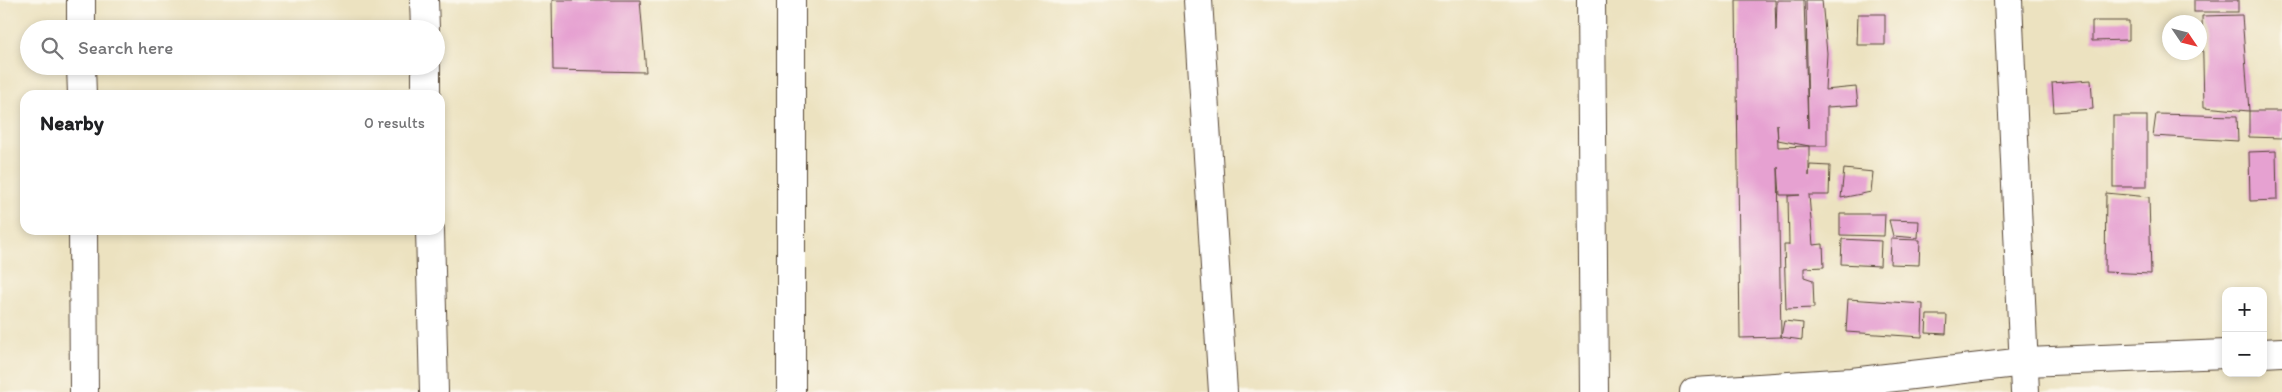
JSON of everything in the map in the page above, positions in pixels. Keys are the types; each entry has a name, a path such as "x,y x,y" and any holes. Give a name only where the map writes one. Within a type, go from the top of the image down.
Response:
{"street":[{"path":"81,0 81,20"},
{"path":"424,0 425,20"},
{"path":"791,0 791,392"},
{"path":"1198,0 1223,392"},
{"path":"1592,0 1594,392"},
{"path":"2008,0 2025,392"},
{"path":"81,75 82,90"},
{"path":"426,75 426,90"},
{"path":"83,235 84,392"},
{"path":"430,235 434,392"},
{"path":"2267,353 2282,352"},
{"path":"1694,392 1852,382 2024,362 2222,354"}],"building":[{"path":"552,0 640,0 646,72 553,70"},
{"path":"1736,0 1775,0 1776,31 1777,0 1804,0 1808,128 1806,0 1822,0 1827,53 1825,90 1856,87 1858,105 1827,107 1827,146 1809,146 1809,176 1810,165 1830,166 1829,195 1809,195 1813,245 1823,244 1824,267 1804,268 1804,277 1813,280 1814,308 1786,309 1784,245 1789,245 1788,196 1800,195 1780,195 1778,167 1781,337 1740,338","holes":["1777,124 1778,140 1809,146 1778,147"]},
{"path":"2194,0 2238,0 2238,12 2194,12"},
{"path":"1858,14 1885,14 1885,45 1857,45"},
{"path":"2242,15 2249,111 2204,107 2203,60 2207,60 2207,16"},
{"path":"2092,21 2129,21 2129,40 2092,41"},
{"path":"2091,80 2093,109 2054,112 2052,83"},
{"path":"2249,111 2282,111 2282,138 2249,137"},
{"path":"2156,114 2237,116 2238,141 2153,136"},
{"path":"2113,116 2147,116 2147,187 2113,187"},
{"path":"2276,151 2277,200 2250,201 2249,152"},
{"path":"1844,169 1873,172 1871,192 1841,198"},
{"path":"2106,193 2149,197 2151,274 2105,272"},
{"path":"1840,214 1885,214 1884,236 1840,235"},
{"path":"1889,220 1919,221 1918,238 1893,236"},
{"path":"1842,239 1881,241 1880,266 1841,264"},
{"path":"1891,239 1920,240 1919,265 1890,264"},
{"path":"1848,299 1923,304 1922,337 1846,332"},
{"path":"1927,315 1947,315 1946,334 1926,333"},
{"path":"1784,321 1803,323 1802,340 1781,337"}]}
